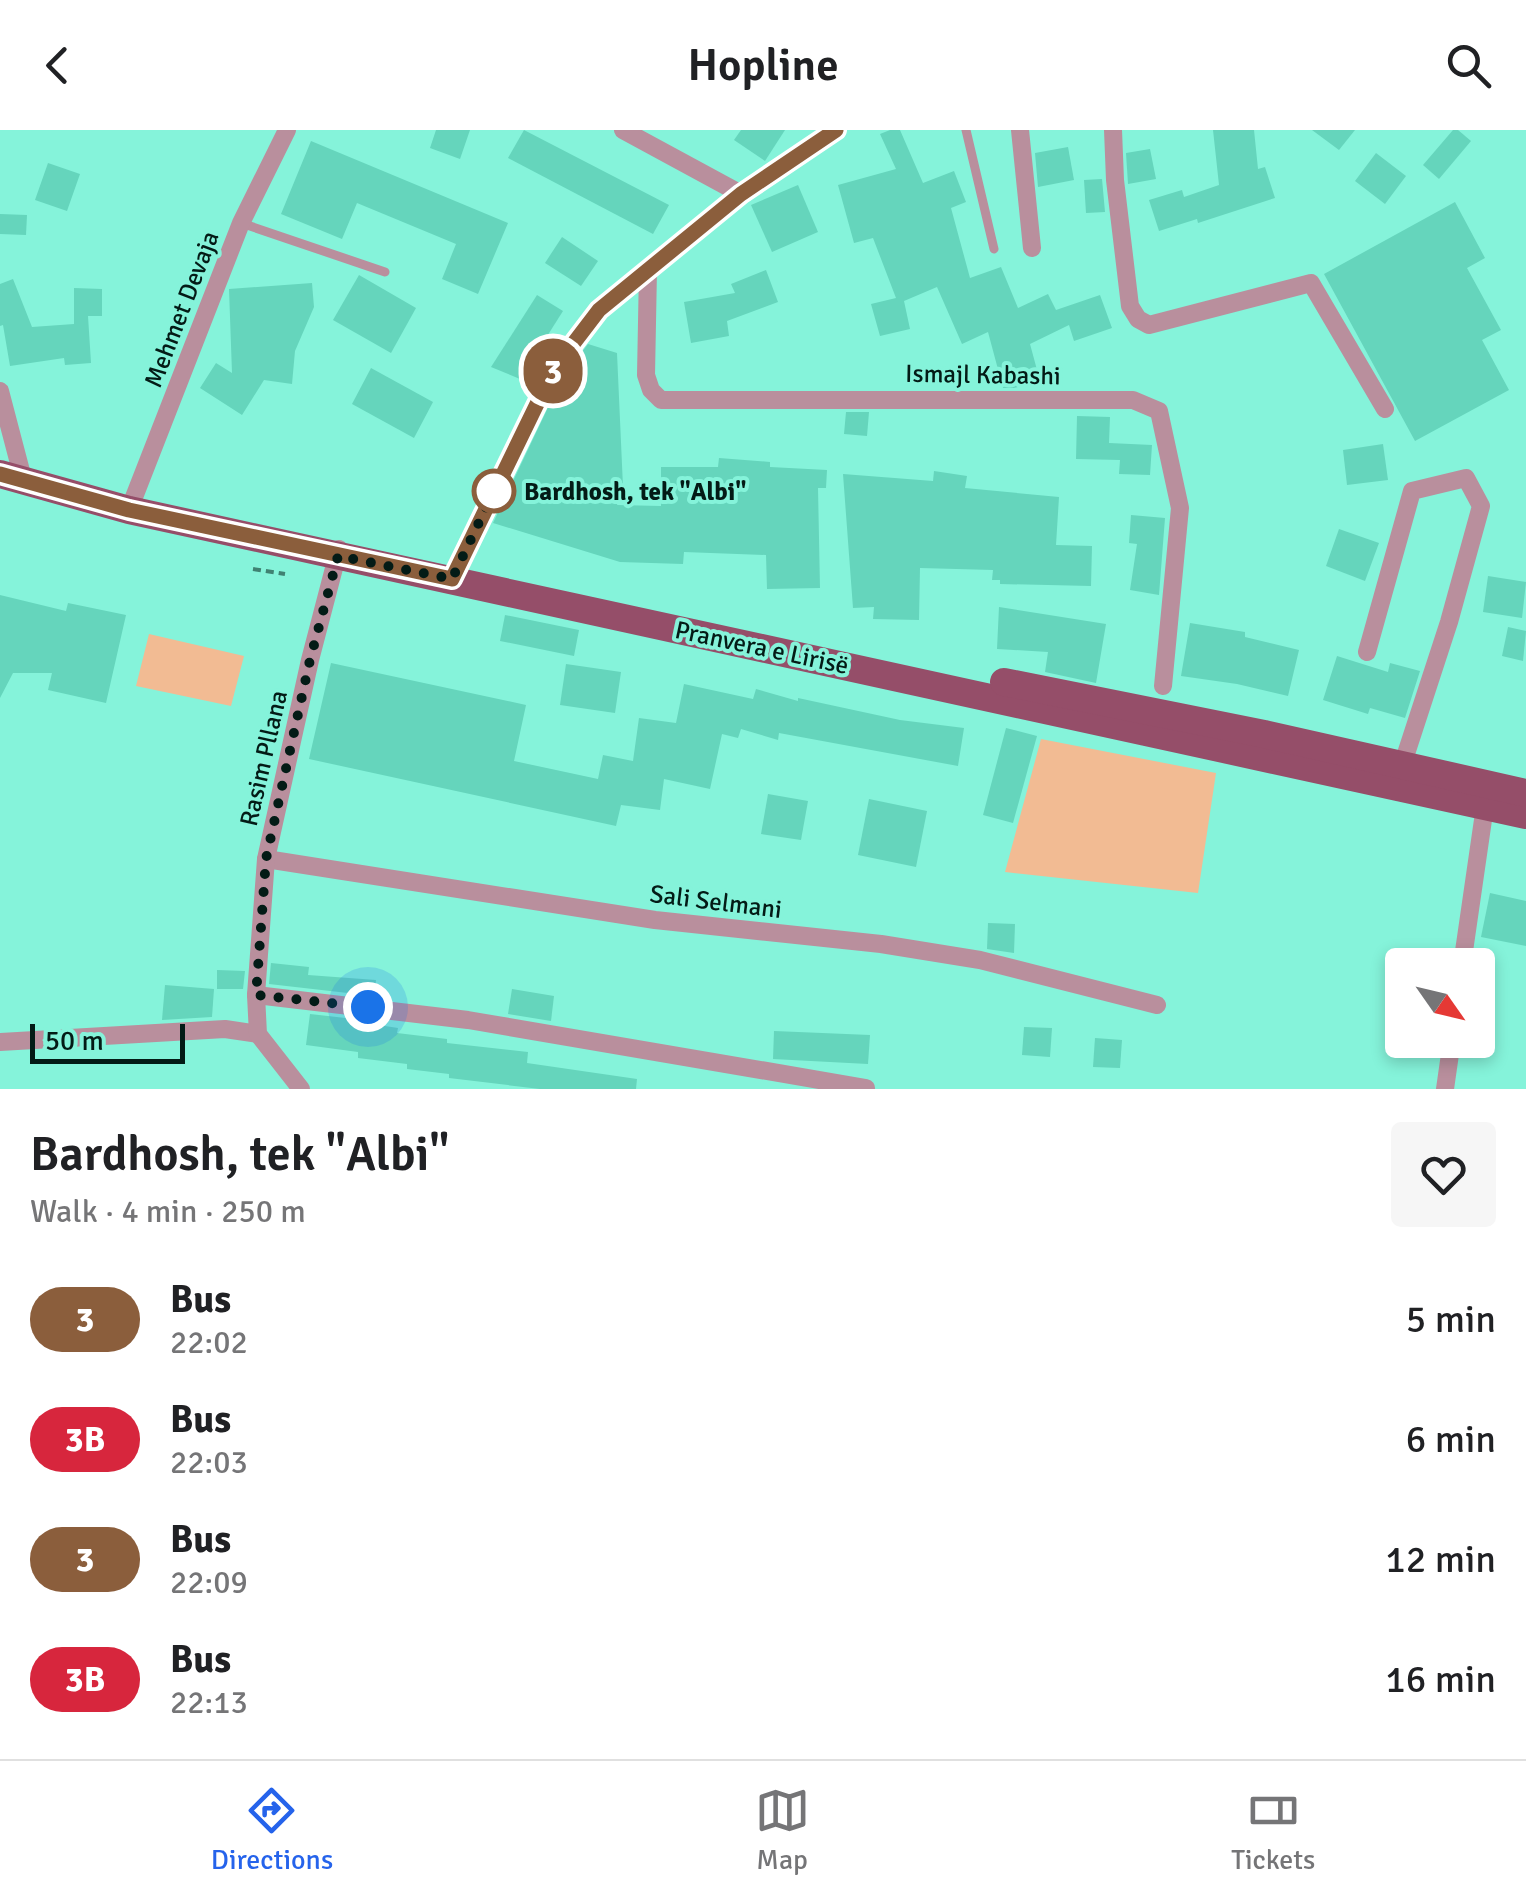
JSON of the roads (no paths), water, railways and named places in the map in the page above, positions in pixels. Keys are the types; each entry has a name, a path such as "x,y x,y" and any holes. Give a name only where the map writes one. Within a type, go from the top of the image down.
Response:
{"main road":[{"name":"Pranvera e Lirisë","path":"10,472 131,505 339,551 1153,710 1526,793"},
{"name":"Pranvera e Lirisë","path":"455,574 1526,815"}],"street":[{"name":"Mehmet Devaja","path":"131,505 242,222 287,130"},
{"path":"624,130 741,194"},
{"path":"455,574 554,369 599,310 741,194 836,130"},
{"path":"1020,130 1032,248"},
{"path":"1113,130 1130,306 1138,319 1149,326 1311,283 1385,408"},
{"name":"Ismajl Kabashi","path":"648,270 646,375 651,390 662,400 1133,400 1159,411 1180,508 1163,686"},
{"path":"0,391 10,472"},
{"path":"1367,652 1412,491 1466,478 1481,506 1449,622 1402,766"},
{"name":"Rasim Pllana","path":"258,1034 256,995 266,859 310,660 339,551"},
{"path":"1464,948 1484,806"},
{"name":"Sali Selmani","path":"266,859 655,920 881,944 964,957 1158,1005"},
{"path":"256,995 468,1020 866,1088"},
{"path":"0,1042 225,1029 258,1034 302,1089"},
{"path":"1446,1089 1450,1058"}],"lane":[{"path":"966,130 994,249"},
{"path":"242,222 385,272"}],"place":[{"name":"Bardhosh, tek \"Albi\"","path":"494,491"}]}
